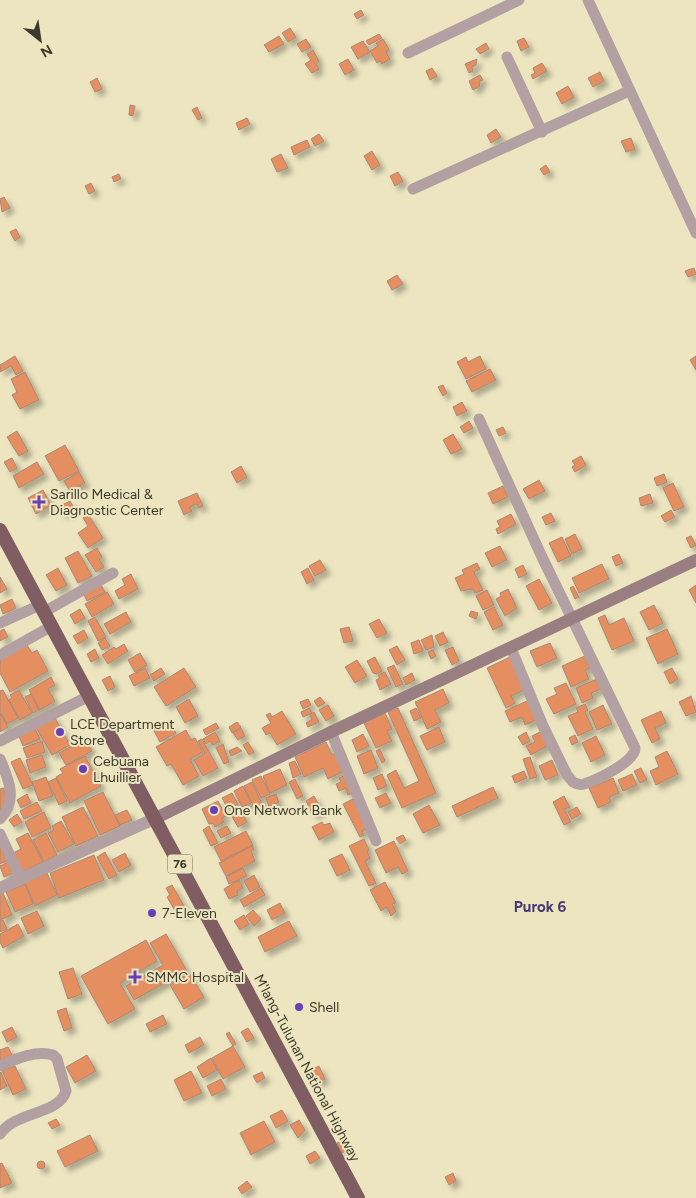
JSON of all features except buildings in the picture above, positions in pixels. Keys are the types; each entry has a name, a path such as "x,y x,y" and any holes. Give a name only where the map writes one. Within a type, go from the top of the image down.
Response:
{"highway":[{"name":"M'lang-Tulunan National Highway","path":"0,530 358,1198"}],"main road":[{"path":"156,818 331,732 696,560"}],"street":[{"path":"408,53 519,0"},
{"path":"588,0 696,233"},
{"path":"507,57 542,132"},
{"path":"413,189 629,91"},
{"path":"479,419 635,748 635,752 629,761 584,784 573,782 567,775 511,648"},
{"path":"0,623 42,608 113,573"},
{"path":"0,655 52,626"},
{"path":"0,741 89,696"},
{"path":"331,732 376,841"},
{"path":"0,759 9,779 11,797 10,805 0,819"},
{"path":"0,888 156,818"},
{"path":"0,834 21,879"},
{"path":"0,1066 30,1055 53,1055 58,1059 66,1092 64,1097 56,1104 11,1122 0,1134"}],"place":[{"name":"Sarillo Medical & Diagnostic Center","path":"39,502"},
{"name":"LCE Department Store","path":"60,732"},
{"name":"Cebuana Lhuillier","path":"83,769"},
{"name":"One Network Bank","path":"214,810"},
{"name":"7-Eleven","path":"152,913"},
{"name":"SMMC Hospital","path":"135,977"},
{"name":"Shell","path":"299,1007"}],"district":[{"name":"Purok 6","path":"540,907"}]}
